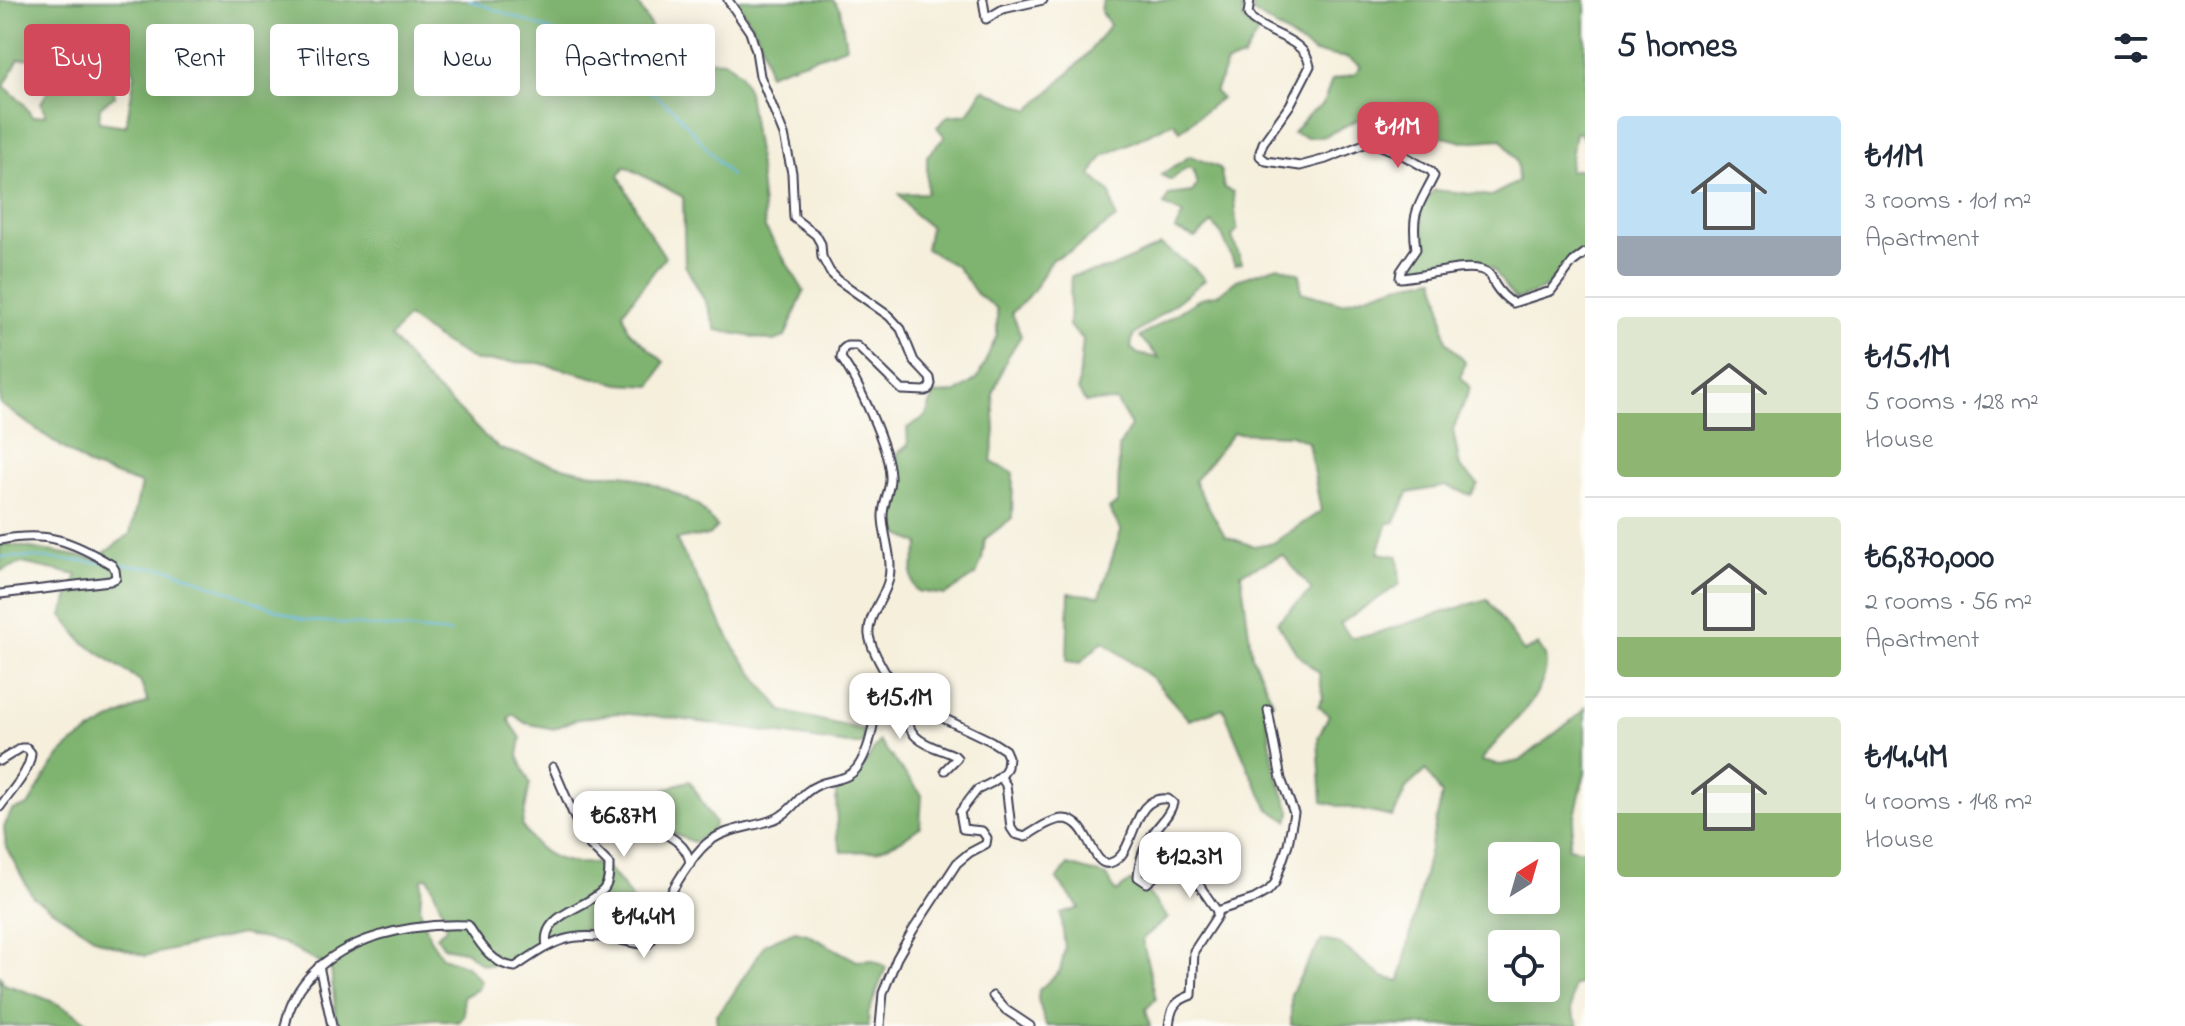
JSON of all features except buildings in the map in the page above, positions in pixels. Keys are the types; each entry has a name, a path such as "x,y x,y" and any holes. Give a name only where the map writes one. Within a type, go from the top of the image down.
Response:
{"street":[{"path":"728,0 750,32 760,76 784,135 792,173 794,218 816,235 830,272 889,316 901,329 914,361 930,378 931,384 925,391 902,390 857,346 843,349 841,358 854,375 874,423 890,476 882,517 887,538 889,577 869,622 870,641 910,710 943,718 991,741 1005,750 1008,757 1007,767 1000,776 977,790 960,812 963,829 982,831 987,838 986,844 957,863 913,930 897,958 883,993 880,1026"},
{"path":"983,0 986,19 1003,9 1043,0"},
{"path":"1250,0 1248,14 1252,20 1303,49 1310,66 1290,105 1263,143 1260,156 1266,161 1300,166 1373,143 1401,154 1431,171 1434,176 1416,209 1416,249 1401,271 1400,278 1479,268 1489,274 1505,298 1513,303 1551,291 1573,262 1585,253"},
{"path":"0,540 28,535 85,549 112,565 116,578 0,594"},
{"path":"285,1026 297,992 319,966 333,955 381,933 468,925 479,944 506,966 515,967 559,939 570,936 648,944 655,937 665,905 706,844 727,831 777,819 808,790 846,777 857,768 873,729 887,674"},
{"path":"905,704 908,726 918,740 957,758 945,770"},
{"path":"1217,911 1268,891 1275,883 1288,844 1294,813 1281,779 1268,710"},
{"path":"0,761 21,748 27,748 31,753 25,771 0,807"},
{"path":"547,946 547,929 604,889 609,864 584,839 553,767"},
{"path":"1000,776 1006,785 1011,828 1015,834 1025,837 1049,823 1065,819 1077,824 1086,834 1098,860 1104,864 1118,858 1127,846 1135,822 1145,808 1158,799 1168,799 1173,803 1140,858 1138,877 1147,883 1167,866 1179,861 1184,863 1217,911 1217,916 1194,951 1192,995 1180,999 1174,1006 1169,1026"},
{"path":"639,802 633,812 636,817 683,847 690,856 690,864"},
{"path":"319,966 332,1026"},
{"path":"993,996 1006,1010 1030,1026"}],"green space":[{"path":"0,0 636,0 649,24 536,24 536,96 715,96 715,61 725,61 740,73 748,92 765,228 804,291 785,337 774,341 716,330 708,307 685,265 683,197 625,166 619,176 665,257 623,312 629,331 664,362 652,386 619,384 539,363 476,361 407,317 391,337 425,379 500,449 595,474 624,474 698,505 717,527 708,536 676,540 737,652 782,711 863,730 862,744 617,713 574,720 554,729 525,723 513,714 508,719 521,738 518,756 530,783 522,826 538,847 551,856 598,864 607,869 628,894 650,930 648,938 609,931 570,929 517,962 481,964 467,952 444,947 436,936 446,928 444,914 428,877 422,879 420,908 430,939 442,957 465,965 481,981 478,989 463,997 464,1015 459,1022 433,1019 375,1026 340,1025 336,1018 331,969 283,943 241,934 145,956 100,941 33,897 6,847 4,827 12,810 28,806 52,766 70,746 102,725 148,702 140,681 83,642 62,615 77,575 22,563 0,571 0,543 96,559 130,534 141,484 91,467 0,404"},
{"path":"736,0 833,0 840,9 846,47 768,74 758,35"},
{"path":"1103,0 1246,0 1242,7 1243,19 1258,32 1243,58 1227,63 1215,92 1221,98 1180,131 1174,122 1103,156 1091,175 1110,192 1116,218 1071,251 1052,259 1034,290 1012,313 1021,336 1007,358 993,394 995,431 991,462 1013,473 1012,518 985,539 976,575 945,595 917,591 912,574 920,544 896,533 894,516 901,480 897,454 908,445 907,428 926,416 934,394 956,393 978,378 997,335 997,309 977,294 957,267 926,249 930,227 914,214 899,194 927,193 927,156 945,137 937,127 948,116 968,114 983,89 1030,110 1085,57 1110,25 1101,11"},
{"path":"1256,0 1585,0 1585,143 1580,132 1575,133 1569,171 1585,168 1585,248 1544,289 1517,299 1497,274 1480,263 1459,263 1417,274 1412,272 1423,244 1420,209 1434,190 1491,196 1518,182 1517,162 1502,139 1463,142 1375,120 1357,120 1323,137 1293,133 1309,114 1323,104 1332,80 1355,74 1361,66 1348,58 1315,53 1252,11"},
{"path":"1190,156 1220,168 1224,188 1233,192 1237,230 1232,237 1242,263 1235,265 1222,235 1212,223 1195,238 1175,230 1183,214 1164,205 1169,195 1192,192 1197,185 1193,169 1187,167 1171,180 1161,175"},
{"path":"1161,245 1195,269 1205,280 1133,336 1131,348 1138,354 1159,358 1140,337 1201,298 1219,294 1237,280 1278,266 1300,274 1301,292 1341,303 1398,285 1435,278 1446,341 1465,362 1461,377 1470,388 1453,430 1460,467 1478,484 1471,495 1446,486 1408,493 1395,522 1388,523 1378,553 1398,556 1400,584 1340,624 1351,637 1370,635 1487,599 1524,652 1538,645 1545,656 1546,670 1541,684 1523,712 1481,761 1500,765 1520,761 1582,712 1585,706 1585,772 1568,847 1585,850 1585,981 1573,986 1571,1010 1579,1026 1291,1025 1291,994 1322,940 1340,944 1382,977 1400,981 1442,795 1426,770 1407,787 1393,817 1322,802 1318,738 1329,715 1318,706 1323,698 1319,673 1297,654 1277,622 1312,590 1283,555 1241,573 1252,656 1273,702 1265,709 1275,771 1291,813 1288,821 1269,809 1223,708 1189,720 1153,679 1103,641 1080,663 1067,661 1069,593 1100,596 1121,530 1109,509 1118,502 1119,447 1131,426 1116,401 1085,402 1078,390 1083,339 1069,326 1071,276 1111,268","holes":["1233,433 1291,435 1308,442 1321,511 1273,543 1253,546 1225,536 1194,481"]},
{"path":"879,741 922,795 920,827 876,851 842,852 837,836 836,785 853,784"},
{"path":"690,781 715,824 708,836 693,842 646,817 651,803 662,792"},
{"path":"1068,865 1107,876 1116,892 1131,881 1149,894 1168,918 1142,939 1156,999 1146,1009 1150,1026 1046,1026 1038,999 1039,990 1060,971 1065,949 1061,914 1080,908 1057,880"},
{"path":"795,931 807,934 857,961 872,960 886,967 868,1015 869,1026 717,1026 716,1014 729,1000 765,944"},
{"path":"0,975 4,984 61,1006 91,1026 0,1026"}],"waterway":[{"path":"469,0 588,44 673,109 731,176"},
{"path":"0,557 104,563"},
{"path":"115,564 170,569 303,620 451,633"}]}
